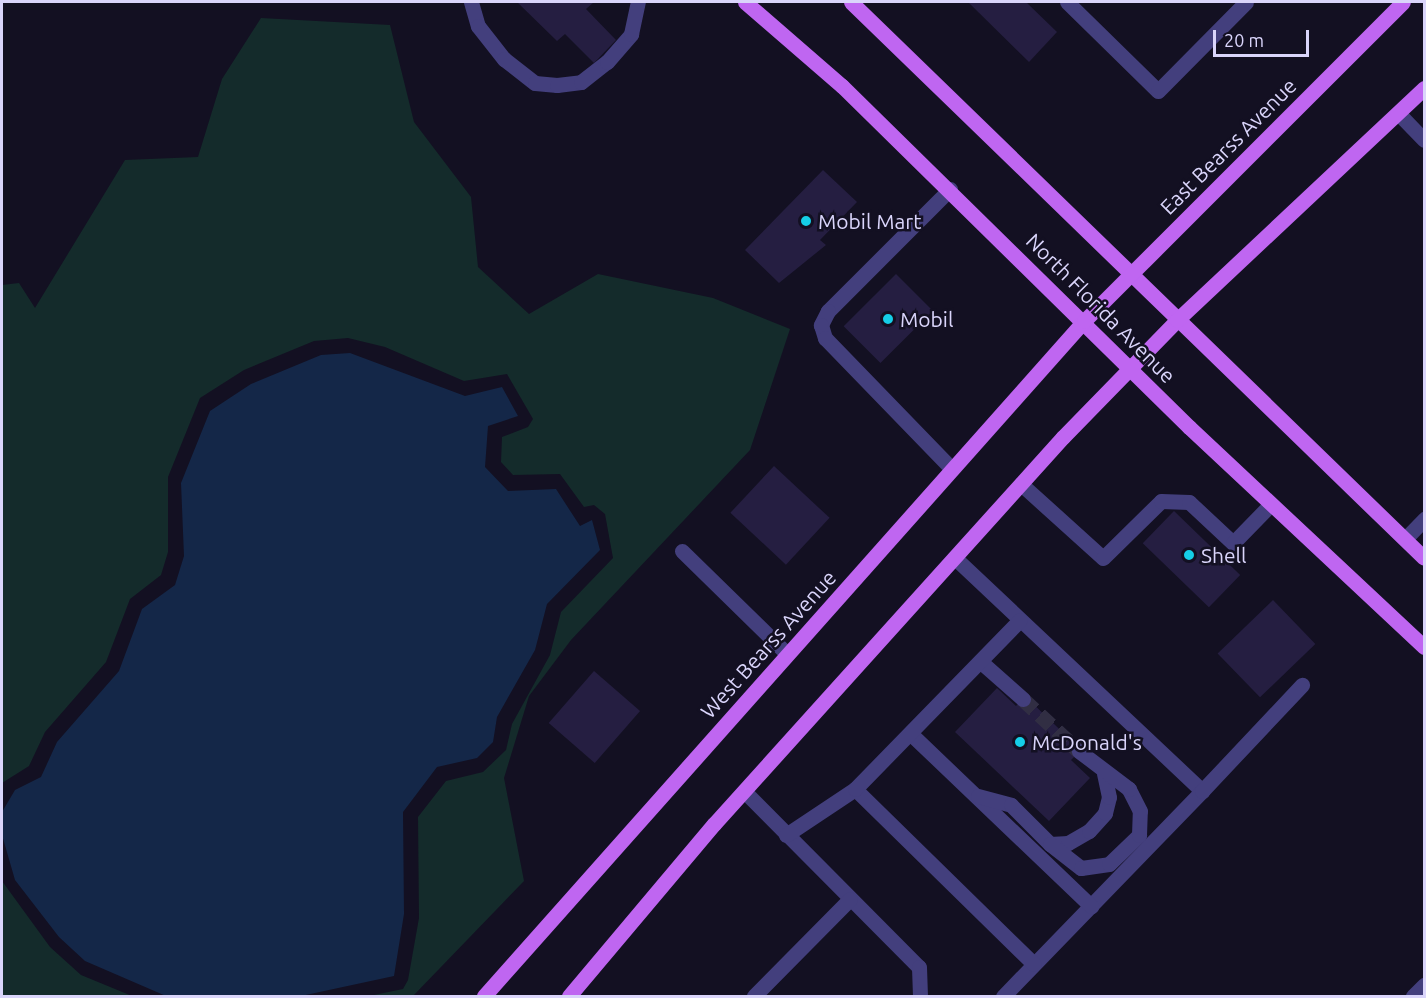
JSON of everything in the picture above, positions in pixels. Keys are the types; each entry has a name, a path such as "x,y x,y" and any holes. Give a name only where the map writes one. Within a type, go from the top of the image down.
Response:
{"main road":[{"name":"North Florida Avenue","path":"745,2 950,189 1271,504 1425,647"},
{"name":"North Florida Avenue","path":"851,2 1425,558"},
{"name":"East Bearss Avenue","path":"1084,321 1403,2"},
{"path":"569,996 744,791 1021,484 1130,367 1177,320 1425,88"},
{"name":"West Bearss Avenue","path":"484,996 1084,321"}],"lane":[{"path":"471,2 478,26 504,58 535,83 557,85 581,82 607,62 631,34 638,2"},
{"path":"1069,2 1158,91 1246,2"},
{"path":"1399,114 1425,140"},
{"path":"950,189 828,311 821,325 825,338 952,469"},
{"path":"1021,484 1103,558 1161,501 1190,502 1233,543 1271,504"},
{"path":"1404,539 1425,519"},
{"path":"682,551 787,654"},
{"path":"955,558 1202,791"},
{"path":"786,835 855,789 912,735 1020,620"},
{"path":"981,662 1023,699"},
{"path":"1003,996 1302,685"},
{"path":"912,735 1091,906"},
{"path":"975,796 1011,805 1050,844 1081,868 1109,864 1139,835 1140,811 1129,789 1104,774 1079,751"},
{"path":"1050,844 1068,843 1089,831 1105,813 1109,797 1104,774"},
{"path":"855,789 1034,964"},
{"path":"744,791 919,967 920,996"},
{"path":"754,996 850,898"},
{"path":"1413,996 1425,985"}],"green space":[{"path":"261,18 390,25 414,122 471,197 478,267 529,314 598,274 713,298 790,329 750,450 571,640 529,696 504,778 524,881 413,996 369,996 403,989 408,980 419,918 418,817 446,781 483,772 506,750 512,724 550,655 561,612 613,558 605,514 594,505 584,507 560,474 513,475 501,462 502,437 528,427 533,419 507,374 464,381 385,347 348,338 314,341 244,370 200,398 168,477 168,552 161,575 130,599 106,662 45,732 29,766 2,783 2,285 19,283 35,308 125,160 198,157 222,79"},
{"path":"2,881 50,947 81,975 132,996 2,996"}],"water":[{"path":"350,353 465,396 502,387 518,416 488,426 485,467 508,491 556,489 580,526 592,520 600,550 547,604 535,650 497,717 493,742 477,758 437,767 403,812 404,914 394,976 301,996 166,996 85,961 59,937 15,880 2,835 2,812 15,790 41,777 57,742 119,671 142,609 175,585 184,556 181,483 210,411 251,384 321,355"}],"building":[{"path":"517,2 594,2 586,9 616,40 594,63 565,34 557,41"},
{"path":"968,2 1026,2 1057,32 1029,62"},
{"name":"Mobil Mart","path":"823,170 857,202 820,240 826,245 779,283 745,250"},
{"name":"Mobil","path":"896,274 933,311 880,363 844,326"},
{"path":"774,466 830,518 786,565 730,513"},
{"path":"1174,511 1240,575 1209,607 1143,543"},
{"path":"1273,600 1315,644 1260,697 1218,653"},
{"path":"594,671 640,711 595,763 549,723"},
{"path":"997,688 1016,706 1025,696 1081,750 1071,760 1090,778 1049,821 955,732"}],"tunnel":[{"path":"1023,699 1079,751"}],"place":[{"name":"Mobil Mart","path":"806,221"},
{"name":"Mobil","path":"888,319"},
{"name":"Shell","path":"1189,555"},
{"name":"McDonald's","path":"1020,742"}]}
